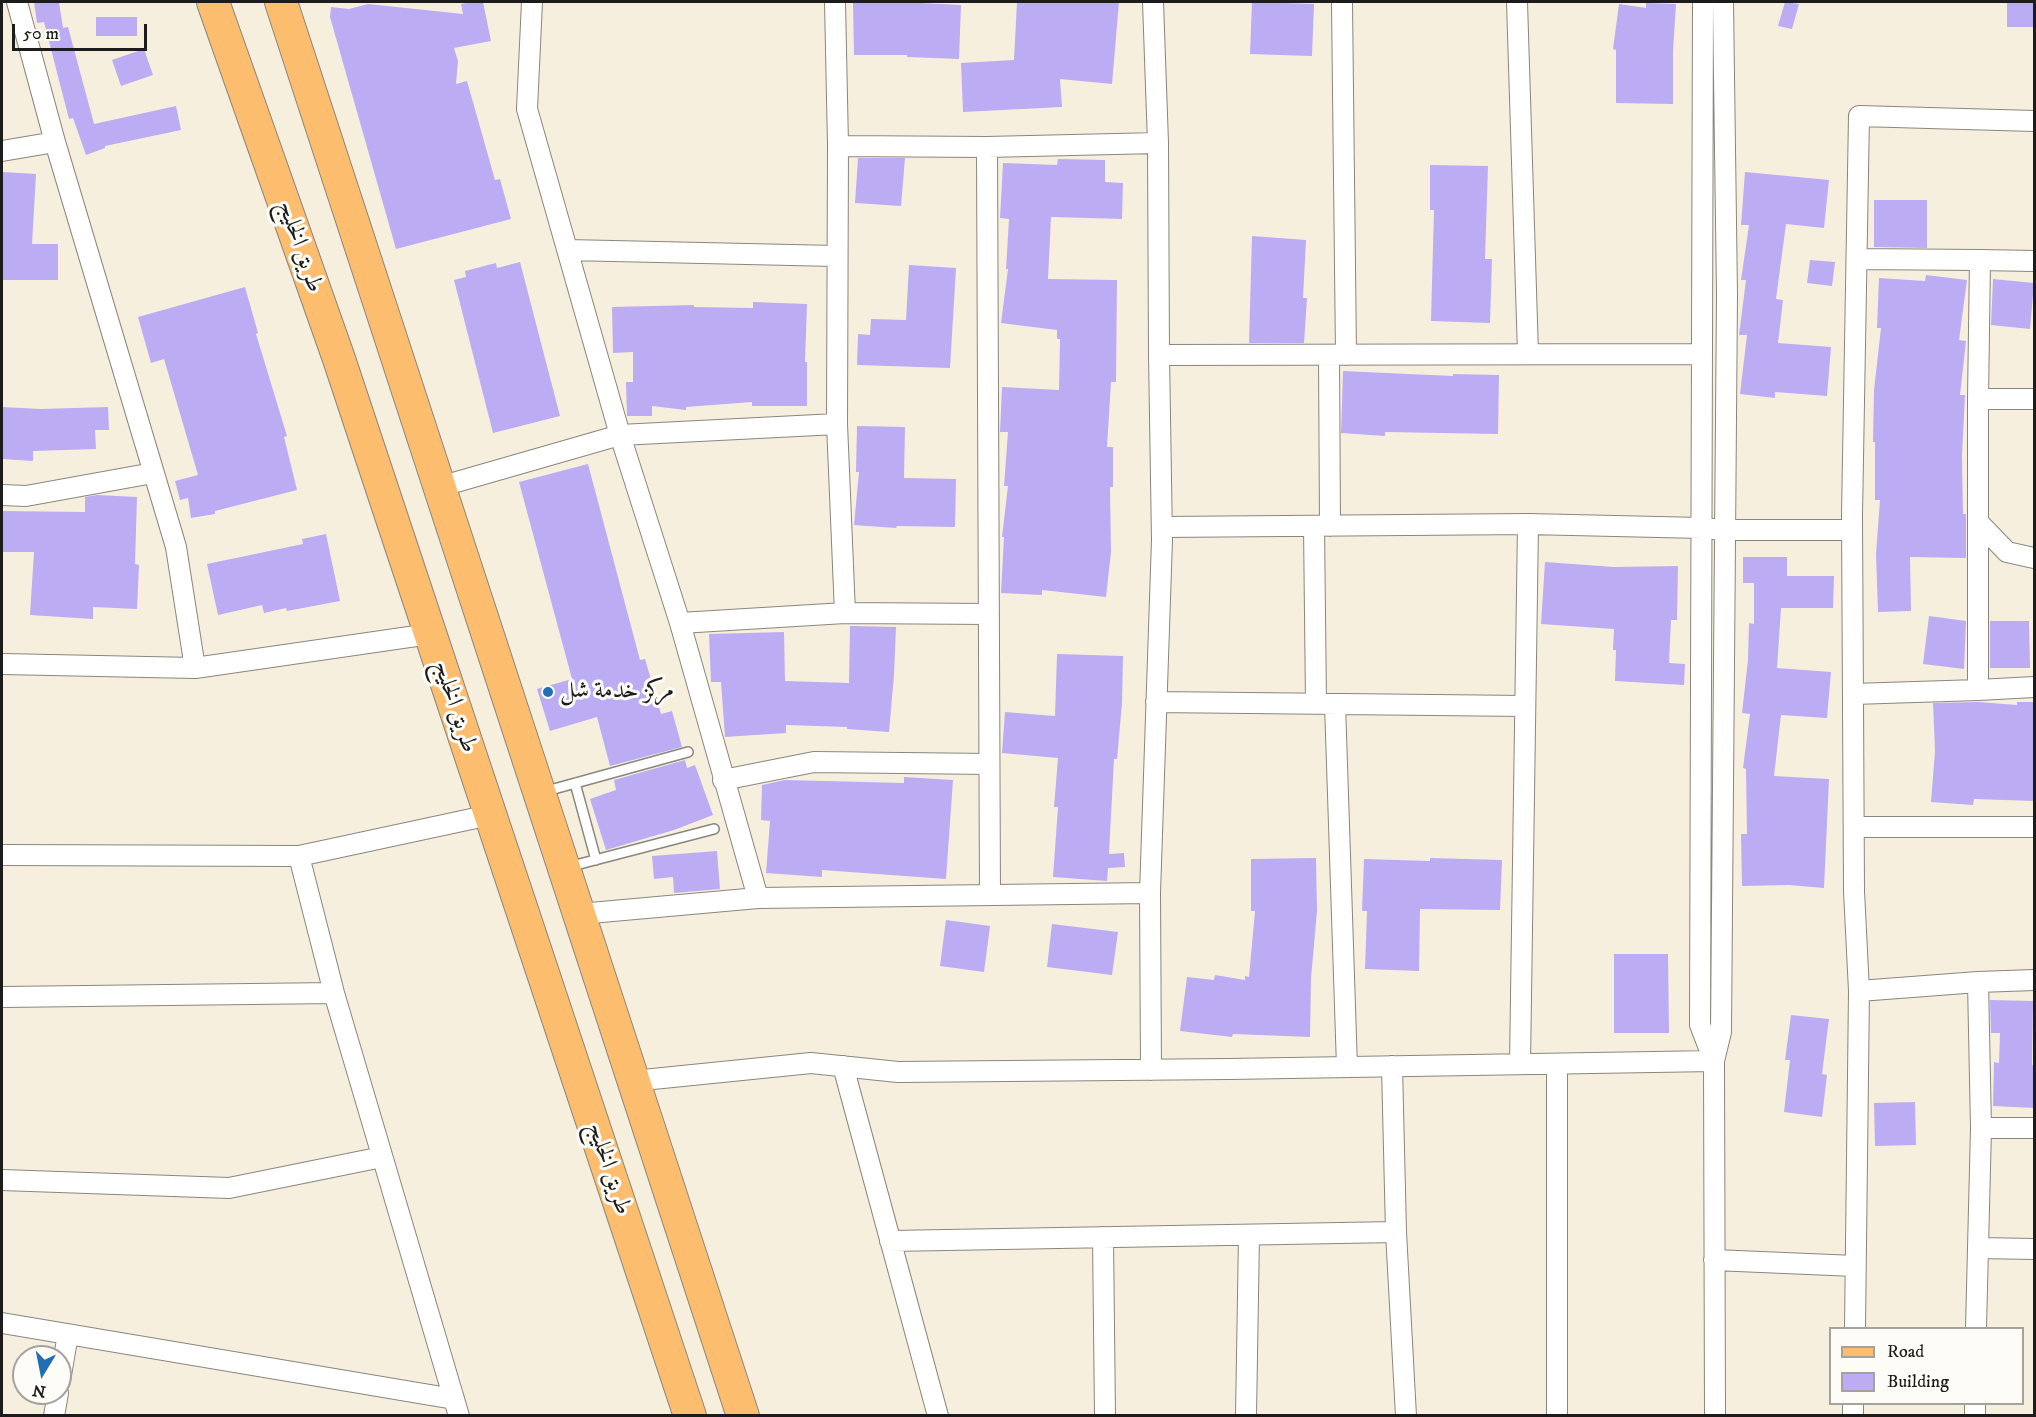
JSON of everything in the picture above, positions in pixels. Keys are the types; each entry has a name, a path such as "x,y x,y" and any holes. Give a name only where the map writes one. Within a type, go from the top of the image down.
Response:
{"main road":[{"name":"طريق الخليج","path":"213,2 339,359 690,1416"},
{"path":"281,2 742,1416"}],"street":[{"path":"17,2 55,142 176,547 195,668"},
{"path":"532,2 527,109 620,435 680,623 758,898"},
{"path":"835,2 838,146 837,424 845,613"},
{"path":"1151,1070 1150,893 1162,527 1158,143 1153,2"},
{"path":"1342,2 1338,355 1322,526 1326,704 1347,1067"},
{"path":"1517,2 1528,354"},
{"path":"1703,2 1700,1025 1714,1061"},
{"path":"1715,1416 1714,1061 1722,1032 1727,295 1723,2"},
{"path":"1855,1327 1859,991 1854,891 1852,530 1859,116 2034,121"},
{"path":"2,151 55,142"},
{"path":"838,146 987,147 1158,143"},
{"path":"987,147 990,895"},
{"path":"568,250 836,256"},
{"path":"1857,259 2034,261"},
{"path":"1978,690 1980,260"},
{"path":"1159,355 1702,354"},
{"path":"1978,399 2034,399"},
{"path":"439,487 620,435 837,424"},
{"path":"2,495 26,496 153,473"},
{"path":"1978,522 2007,552 2034,558"},
{"path":"1162,527 1528,524 1725,530 1852,530"},
{"path":"1520,1064 1528,524"},
{"path":"680,623 845,613 989,614"},
{"path":"2,664 195,668 430,634"},
{"path":"1853,694 2034,687"},
{"path":"1156,702 1526,706"},
{"path":"723,780 814,762 989,764"},
{"path":"2,855 299,856 490,816"},
{"path":"1854,827 2034,827"},
{"path":"2,1323 456,1407 334,993 299,856"},
{"path":"579,914 758,898 1150,893"},
{"path":"1859,991 2034,980"},
{"path":"1976,1327 1981,1128 1978,982"},
{"path":"2,998 334,993"},
{"path":"633,1081 811,1062 898,1072 1714,1061"},
{"path":"1557,1064 1557,1416"},
{"path":"843,1066 938,1416"},
{"path":"1392,1066 1396,1232 1406,1416"},
{"path":"1981,1128 2034,1128"},
{"path":"2,1180 229,1188 382,1157"},
{"path":"890,1241 1396,1232"},
{"path":"1246,1416 1249,1235"},
{"path":"1103,1237 1105,1416"},
{"path":"1978,1248 2034,1249"},
{"path":"1714,1260 1854,1266"},
{"path":"66,1345 68,1334"}],"lane":[{"path":"539,793 688,752"},
{"path":"575,783 596,860"},
{"path":"563,868 714,829"}],"building":[{"path":"34,2 59,2 63,28 68,27 94,124 176,106 181,130 105,146 105,148 86,155 73,118 69,119 44,22 37,23"},
{"path":"483,2 491,41 454,48 458,61 456,84 467,81 495,180 500,179 511,219 396,249 330,17 331,7 349,9 368,4 463,14 461,4"},
{"path":"853,2 961,5 959,59 907,57 907,55 854,55"},
{"path":"1017,2 1119,2 1112,84 1060,79 1062,107 963,112 961,63 1014,60"},
{"path":"1252,2 1314,4 1312,56 1250,54"},
{"path":"1785,2 1799,4 1792,29 1778,26"},
{"path":"2007,2 2034,2 2034,27 2007,27"},
{"path":"1646,3 1676,4 1673,104 1616,103 1616,50 1613,49 1619,4 1646,8"},
{"path":"96,17 137,17 137,36 96,36"},
{"path":"144,49 153,75 121,86 112,60"},
{"path":"858,158 905,158 901,206 855,203"},
{"path":"1058,159 1105,160 1105,182 1123,183 1122,219 1051,217 1048,279 1117,280 1116,382 1111,382 1107,447 1113,447 1113,487 1110,487 1111,552 1106,597 1042,590 1042,595 1001,593 1004,537 1002,537 1008,486 1004,486 1008,432 1000,432 1002,387 1059,390 1060,339 1057,339 1057,330 1001,323 1008,269 1006,269 1009,219 1000,218 1003,163 1057,165"},
{"path":"1430,165 1488,166 1485,259 1492,259 1490,323 1431,321 1434,210 1430,210"},
{"path":"2,172 36,174 32,244 58,244 58,280 2,280"},
{"path":"1745,172 1829,180 1824,228 1786,224 1776,299 1783,300 1778,343 1831,347 1827,396 1775,392 1775,398 1740,394 1747,335 1739,335 1746,280 1741,280 1749,225 1741,225"},
{"path":"1874,200 1927,200 1927,248 1874,247"},
{"path":"1252,236 1306,240 1303,298 1307,298 1304,343 1249,343"},
{"path":"1810,260 1835,262 1832,286 1807,283"},
{"path":"520,262 560,416 493,433 454,280 466,277 465,271 496,263 497,268"},
{"path":"909,265 956,268 950,368 857,365 858,334 870,335 871,319 906,320"},
{"path":"1926,275 1967,280 1959,340 1966,341 1960,395 1965,395 1962,456 1966,558 1910,557 1911,611 1878,612 1876,554 1880,500 1875,500 1875,442 1873,442 1874,390 1881,328 1877,328 1879,278 1925,281"},
{"path":"1993,279 2034,283 2030,329 1991,325"},
{"path":"245,287 258,333 256,334 287,436 284,437 297,490 215,511 215,514 191,518 188,498 180,500 175,481 198,475 164,359 151,363 138,317"},
{"path":"753,302 807,304 805,362 807,362 807,406 752,406 752,402 686,407 686,410 652,406 652,416 627,416 626,382 633,382 633,352 613,353 612,307 694,305 694,307 753,308"},
{"path":"1343,371 1453,376 1453,374 1499,375 1498,434 1385,432 1385,436 1341,433"},
{"path":"2,407 41,409 108,407 109,430 95,430 96,449 33,451 33,461 2,459"},
{"path":"857,426 905,427 904,478 956,479 955,527 897,526 896,528 854,525 859,472 856,472"},
{"path":"588,464 640,660 645,659 661,714 672,711 682,747 610,766 597,717 550,731 537,689 572,679 519,482"},
{"path":"97,495 137,497 135,564 139,565 137,609 93,607 93,619 30,615 34,552 2,552 2,511 85,512 85,497"},
{"path":"326,534 340,601 264,613 262,605 218,615 207,564 303,544 302,539"},
{"path":"1743,557 1787,557 1787,576 1834,576 1833,608 1781,608 1777,668 1831,672 1827,718 1781,715 1774,776 1829,779 1824,888 1789,885 1742,886 1741,834 1747,834 1746,769 1743,768 1750,714 1742,713 1748,660 1749,623 1754,624 1754,583 1743,583"},
{"path":"1545,562 1614,567 1678,566 1677,620 1671,620 1669,663 1685,664 1684,685 1615,681 1614,629 1541,624"},
{"path":"1929,616 1966,621 1964,669 1923,664"},
{"path":"1990,621 2029,621 2030,668 1990,668"},
{"path":"850,626 896,627 889,732 847,729 847,727 786,725 786,733 725,737 721,682 711,682 709,634 784,632 785,681 849,683"},
{"path":"1057,654 1123,656 1122,703 1117,759 1114,759 1109,854 1124,853 1125,867 1108,868 1107,881 1053,877 1058,807 1054,807 1058,758 1002,753 1005,712 1055,716"},
{"path":"1978,702 2017,705 2017,702 2034,702 2034,801 1974,799 1973,805 1931,802 1935,751 1933,703"},
{"path":"685,760 687,768 695,765 713,815 674,830 606,850 590,799 616,790 614,780"},
{"path":"904,777 953,780 946,879 822,870 822,877 766,873 770,821 761,820 762,785 785,780 904,783"},
{"path":"717,851 720,889 674,893 673,877 654,879 652,856"},
{"path":"1316,858 1317,911 1311,978 1310,1037 1233,1034 1232,1037 1180,1031 1187,977 1214,980 1215,975 1245,980 1245,976 1249,977 1255,911 1251,911 1251,859"},
{"path":"1430,858 1502,860 1500,910 1420,909 1419,971 1365,969 1367,911 1362,911 1364,859 1430,861"},
{"path":"946,920 990,926 984,972 940,966"},
{"path":"1052,924 1118,932 1112,975 1047,967"},
{"path":"1614,954 1668,954 1669,1033 1614,1033"},
{"path":"1990,1000 2033,1001 2034,1108 1993,1106 1994,1062 1999,1063 2000,1033 1991,1033"},
{"path":"1791,1015 1829,1019 1822,1074 1827,1075 1822,1117 1784,1112 1790,1060 1785,1060"},
{"path":"1915,1102 1916,1145 1875,1146 1874,1103"}],"place":[{"name":"مركز خدمة شل","path":"548,692"}]}
